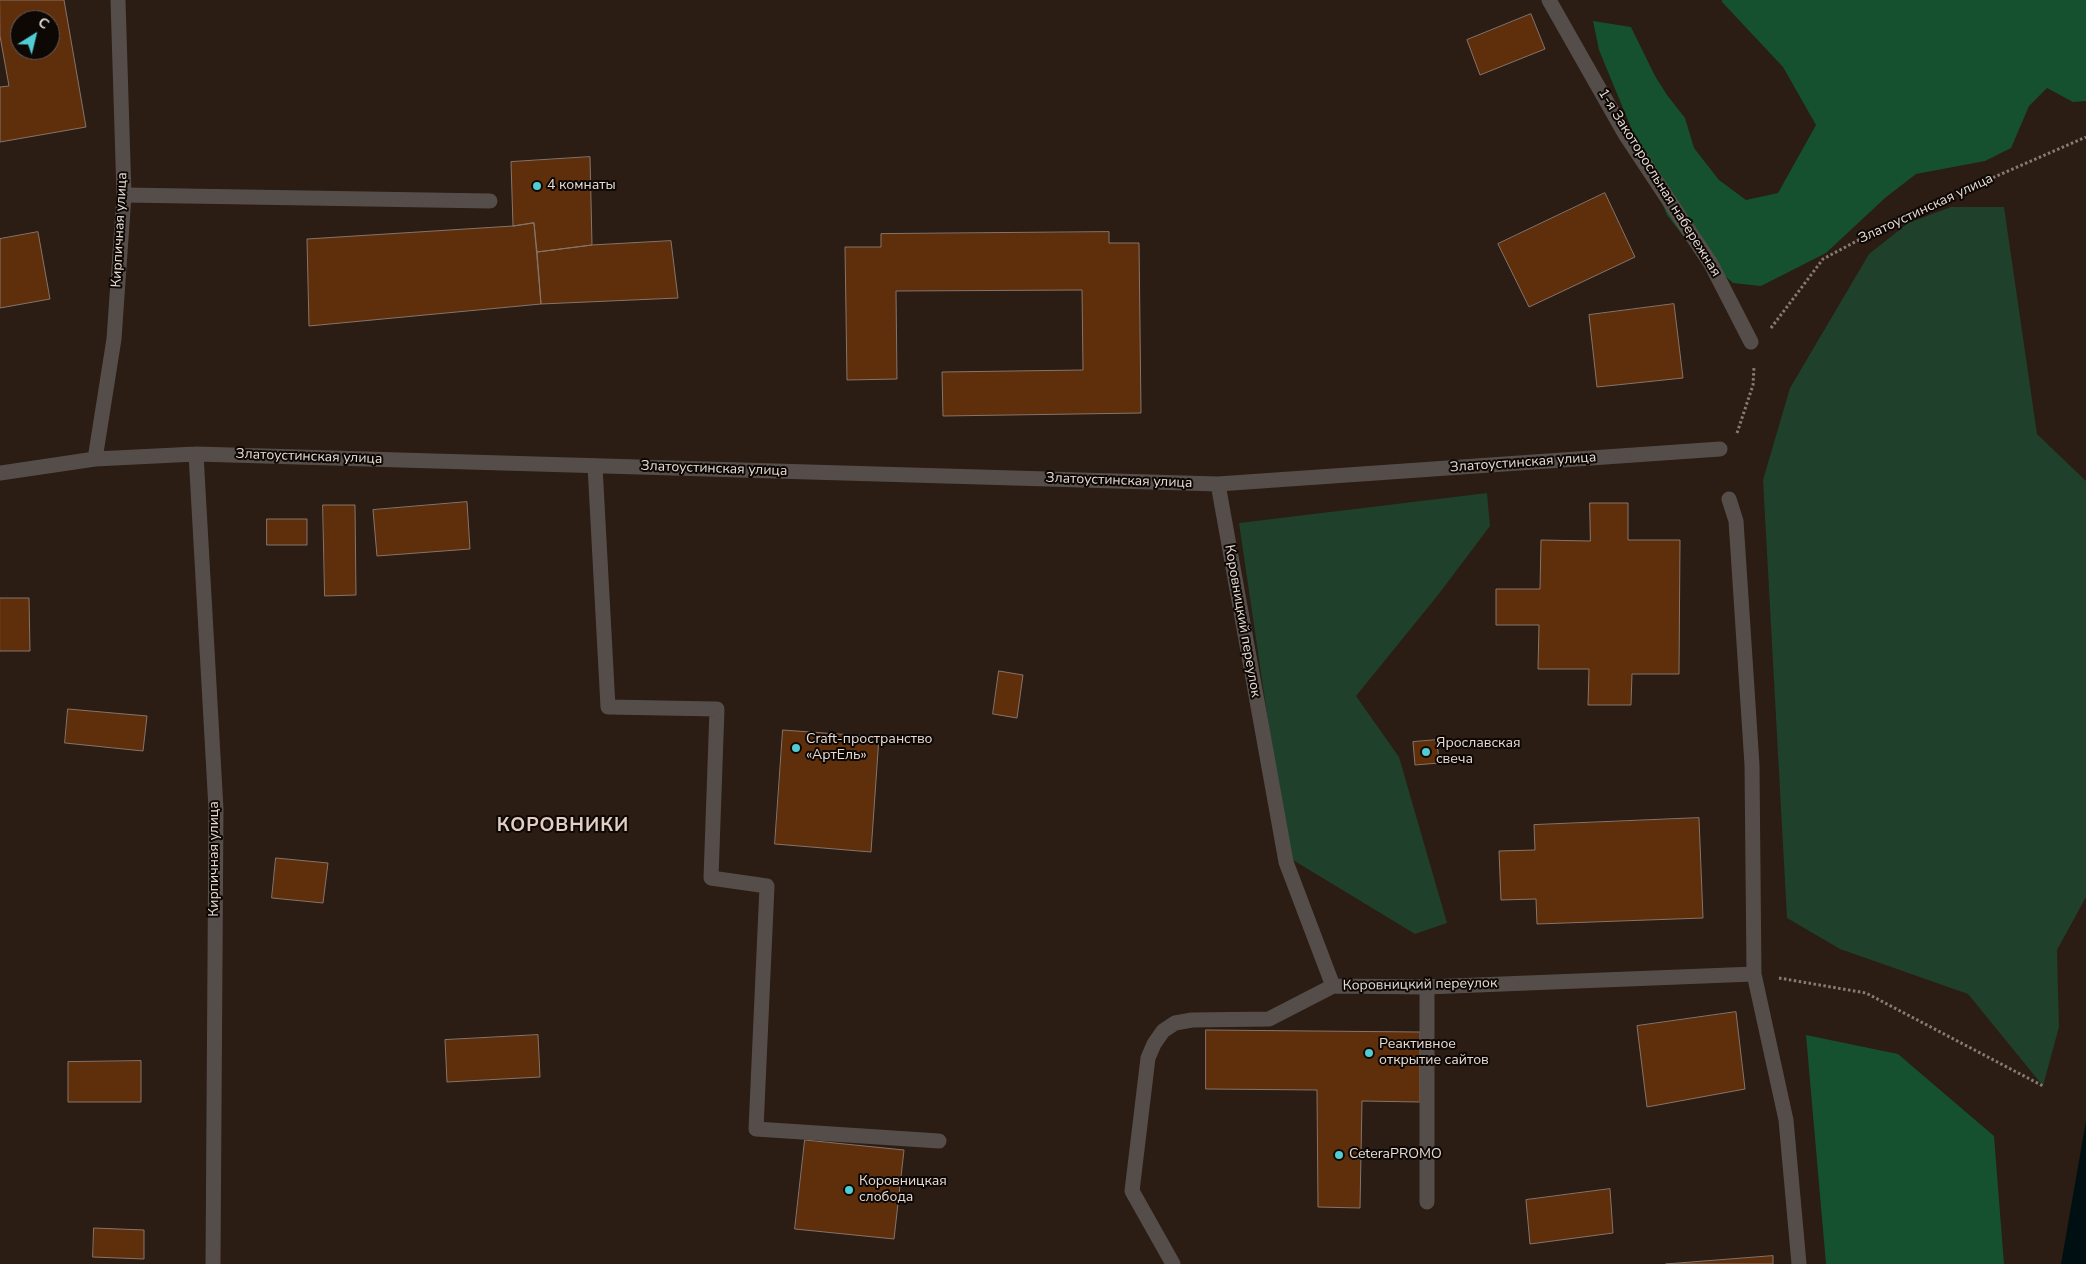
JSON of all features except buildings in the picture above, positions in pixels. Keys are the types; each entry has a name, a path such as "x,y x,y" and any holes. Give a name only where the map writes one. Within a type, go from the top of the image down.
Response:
{"street":[{"name":"Кирпичная улица","path":"96,458 114,339 124,195 118,0"},
{"name":"1-я Закоторосльная набережная","path":"1549,0 1625,134 1711,264 1751,342"},
{"path":"124,195 490,201"},
{"name":"Златоустинская улица","path":"0,473 96,458 196,454 1218,484 1720,449"},
{"name":"Кирпичная улица","path":"196,454 216,809 213,1264"},
{"path":"595,466 608,707 717,709 711,878 767,886 756,1129 939,1141"},
{"name":"Коровницкий переулок","path":"1218,484 1286,862 1334,986 1427,988 1754,974"},
{"path":"1730,498 1736,521 1752,765 1754,974 1786,1120 1799,1264"},
{"path":"1174,1264 1132,1191 1148,1058 1154,1044 1163,1031 1175,1024 1192,1020 1269,1019 1334,986"},
{"path":"1427,988 1428,1202"}],"path":[{"name":"Златоустинская улица","path":"1751,342 1774,326 1823,259 1898,218 2086,136"},
{"path":"1720,449 1736,436 1753,385 1754,363 1751,342"},
{"path":"1754,974 1866,993 2043,1086"}],"green space":[{"path":"1722,0 2086,0 2086,101 2073,102 2047,88 2029,106 2011,148 1985,161 1916,174 1885,198 1826,253 1761,286 1733,283 1691,246 1667,215 1599,50 1593,21 1631,27 1655,76 1685,118 1694,148 1719,180 1746,200 1778,193 1816,125 1783,67"},
{"path":"1951,207 2004,207 2037,434 2086,481 2086,897 2057,950 2059,1027 2043,1086 1968,994 1840,949 1787,918 1763,480 1790,388 1869,254 1908,223"},
{"path":"1487,493 1490,526 1438,595 1356,696 1399,757 1447,923 1415,934 1288,857 1239,523"},
{"path":"1806,1035 1898,1054 1994,1136 2004,1264 1826,1264"}],"shaded area":[{"path":"2086,1121 2086,1264 2061,1264"}],"place":[{"name":"4 комнаты","path":"537,186"},
{"name":"Craft-пространство «АртЕль»","path":"796,748"},
{"name":"Ярославская свеча","path":"1426,752"},
{"name":"Реактивное открытие сайтов","path":"1369,1053"},
{"name":"CeteraPROMO","path":"1339,1155"},
{"name":"Коровницкая слобода","path":"849,1190"}],"district":[{"name":"КОРОВНИКИ","path":"563,826"}]}
